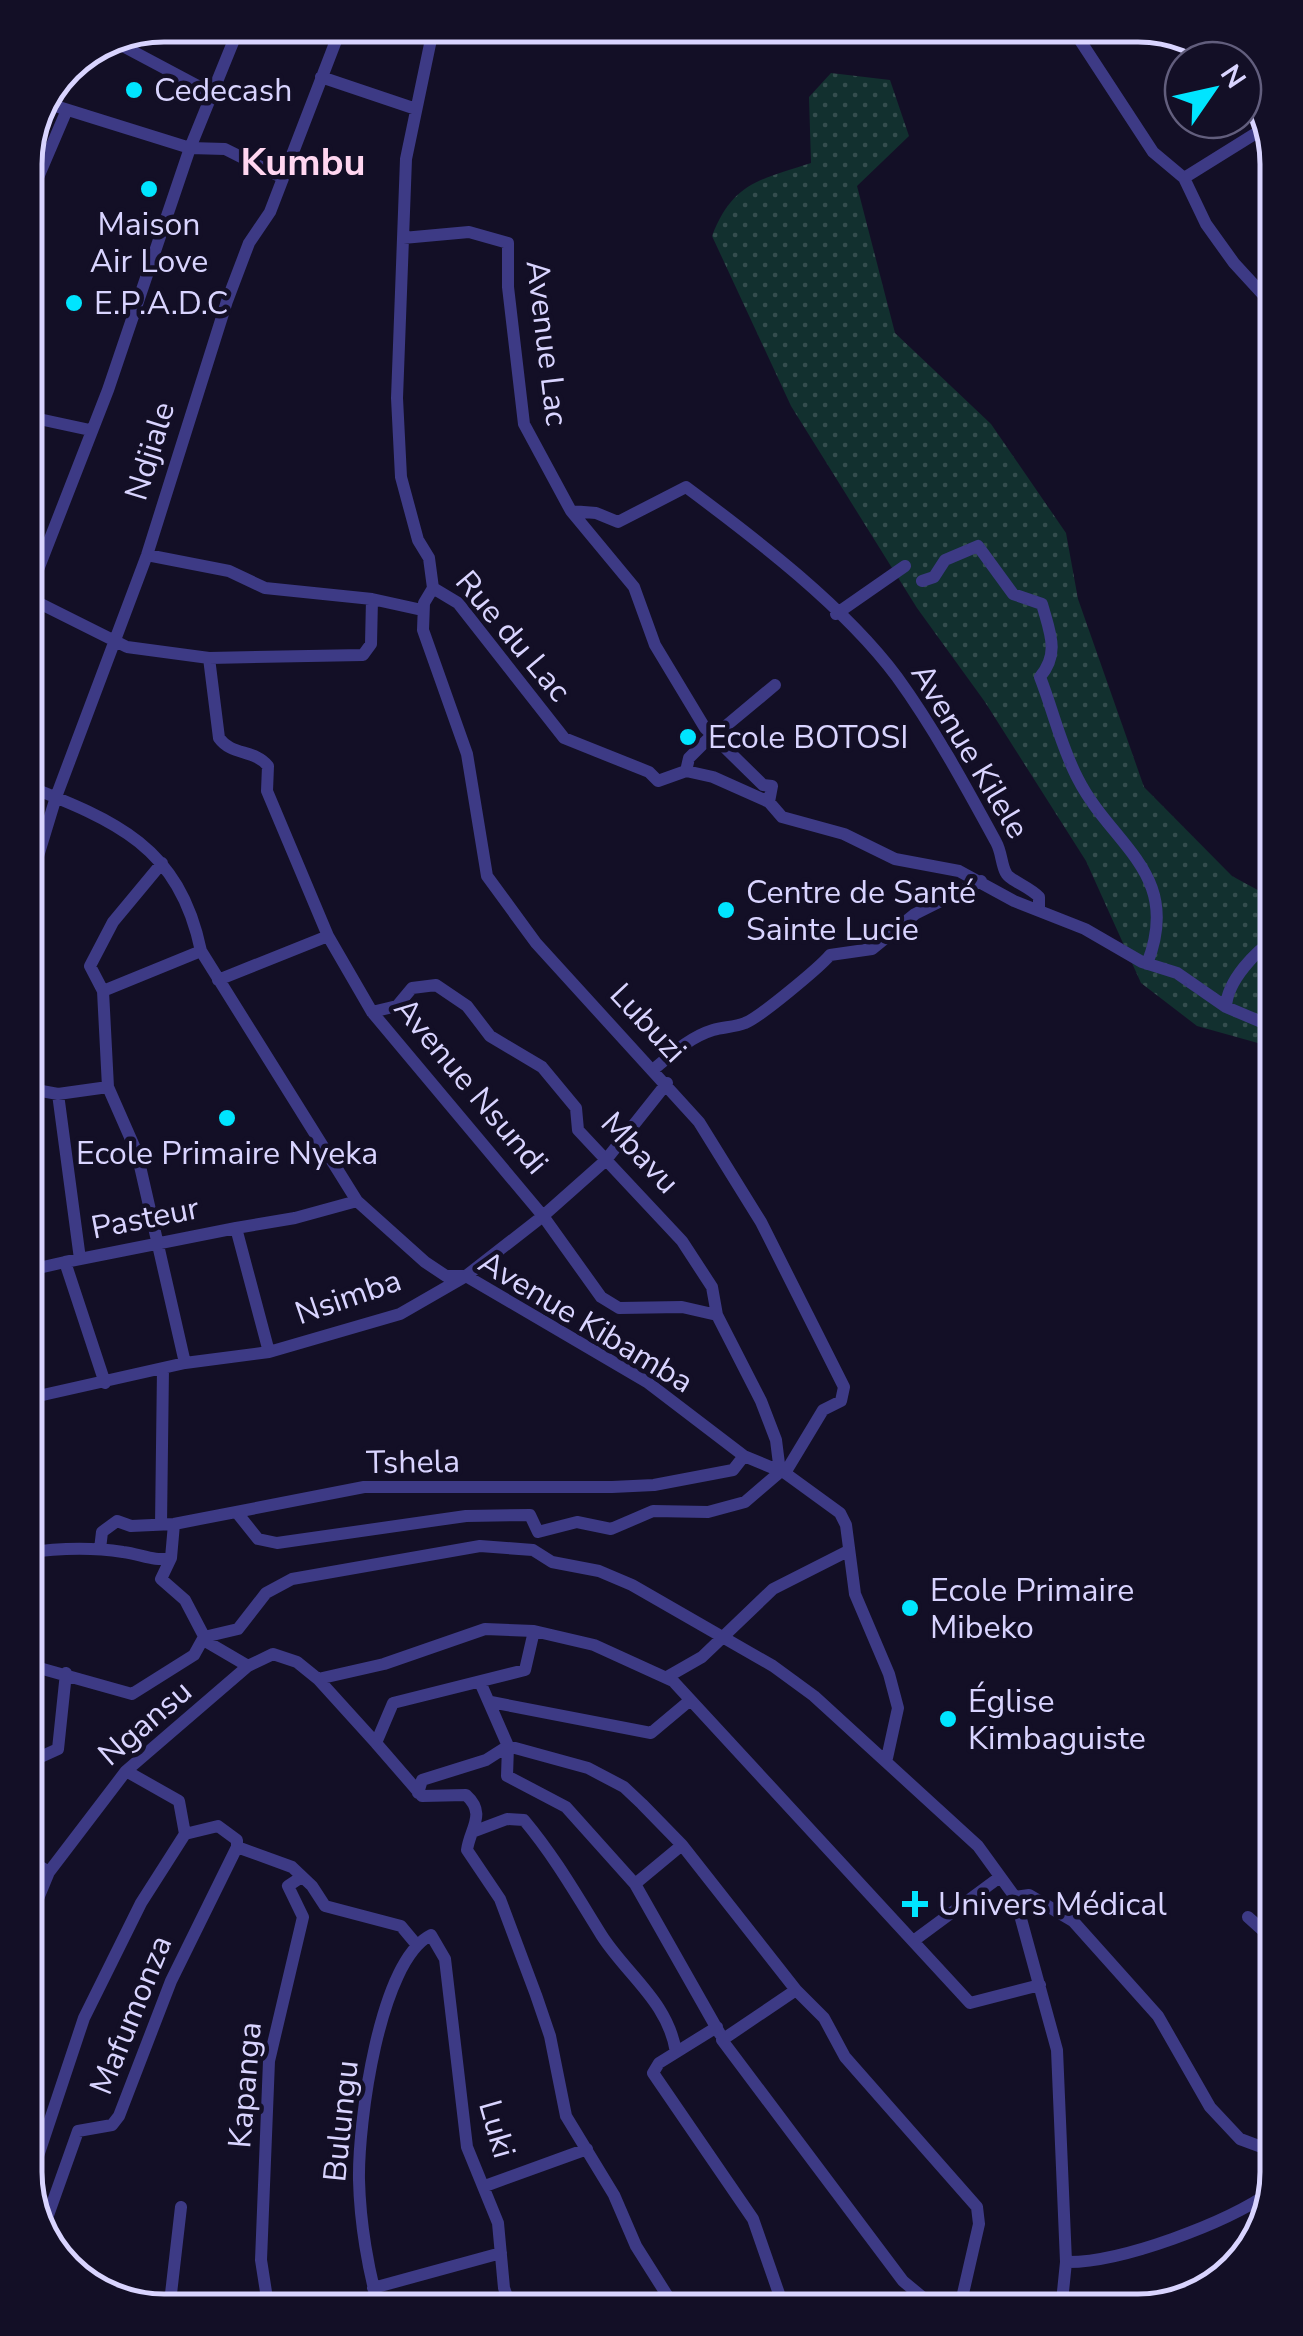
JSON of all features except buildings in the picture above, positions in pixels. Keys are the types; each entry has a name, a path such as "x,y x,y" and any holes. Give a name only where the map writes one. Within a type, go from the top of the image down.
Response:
{"street":[{"path":"43,557 190,148 233,42"},
{"name":"Ndjiale","path":"43,841 147,555 227,301 249,242 270,212 335,42"},
{"name":"Rue du Lac","path":"430,42 406,159 397,444 401,477 418,540 429,558 433,588 458,602 564,738 649,772 658,781 686,771 713,777 768,802 782,816 844,834 895,858 941,865 981,881 1018,904 1038,908 1147,964 1184,976 1226,1007 1260,1021"},
{"path":"1082,43 1153,152 1184,178 1206,224 1260,294"},
{"path":"128,49 213,94"},
{"path":"321,78 416,109"},
{"path":"57,108 190,148 225,149 283,178"},
{"path":"43,166 66,112"},
{"path":"1184,178 1256,135"},
{"name":"Avenue Lac","path":"403,238 469,232 508,243 508,287 524,424 571,511"},
{"path":"43,420 90,430"},
{"name":"Avenue Kilele","path":"571,511 596,513 618,522 686,488 754,541 836,614 895,674 996,842 1004,857 1004,872 1010,879 1026,883 1038,896 1038,908"},
{"path":"571,511 634,587 655,646 716,736 763,785 772,786 768,802"},
{"path":"922,581 934,577 945,560 978,546 1013,594 1042,604 1054,653 1051,666 1040,676 1071,764 1152,884 1156,932 1147,964"},
{"path":"147,555 229,571 265,588 422,610 433,588"},
{"path":"836,614 905,566"},
{"path":"43,606 117,638 128,647 209,658 363,654 371,644 372,600"},
{"name":"Lubuzi","path":"422,610 422,630 467,754 487,876 536,943 667,1083 742,1189 844,1387 841,1401 823,1410 782,1473"},
{"name":"Avenue Nsundi","path":"209,658 218,738 226,748 264,761 268,766 266,791 328,936 372,1012 543,1216 610,1305 682,1307 717,1314"},
{"path":"686,771 688,758 774,685"},
{"name":"Avenue Kibamba","path":"43,792 124,828 162,863 194,919 200,951 358,1200 425,1262 446,1276 466,1276 647,1382 744,1456 782,1473 840,1513 846,1525 846,1552 858,1606 889,1674 898,1708 887,1758"},
{"path":"162,863 98,947 90,966 103,991 108,1088 137,1153 185,1363"},
{"path":"654,1069 707,1032 758,1015 800,978 815,972 830,955 872,949 914,914 981,881"},
{"path":"218,980 328,936"},
{"path":"1226,1007 1226,994 1260,949"},
{"path":"103,991 200,951"},
{"name":"Mbavu","path":"372,1012 398,1006 412,988 425,984 444,988 467,1006 483,1030 542,1067 576,1108 578,1130 682,1241 712,1287 717,1314 767,1414 782,1473"},
{"name":"Nsimba","path":"42,1396 185,1363 268,1352 387,1319 466,1276 543,1216 605,1161 667,1083"},
{"path":"43,1091 58,1094 108,1088"},
{"path":"58,1094 80,1258"},
{"name":"Pasteur","path":"42,1267 159,1241 295,1218 358,1200"},
{"path":"236,1228 268,1352"},
{"path":"65,1262 105,1383"},
{"path":"163,1368 171,1558 160,1579 185,1600 204,1637 248,1666 273,1654 297,1662 318,1679 418,1793 428,1798 470,1797 478,1817 467,1850 500,1899 550,2036 561,2104 614,2195 636,2246 666,2294"},
{"name":"Tshela","path":"100,1550 102,1532 110,1523 168,1524 238,1514 364,1487 654,1485 733,1470 744,1456"},
{"path":"238,1514 258,1539 277,1543 466,1516 530,1515 538,1532 578,1522 612,1530 653,1511 708,1512 745,1502 782,1473"},
{"path":"42,1668 124,1693 140,1692 194,1655 204,1637 238,1629 266,1593 292,1579 480,1546 533,1550 552,1562 599,1571 723,1637 814,1696 887,1758 978,1846 1015,1897 1058,2050 1066,2262 1063,2294"},
{"path":"42,1551 100,1550 159,1561 171,1558"},
{"path":"667,1677 694,1663 774,1588 846,1552"},
{"path":"318,1679 384,1664 472,1630 534,1631 594,1644 667,1677 916,1939 970,2003 1040,1986"},
{"path":"376,1742 393,1702 444,1693 458,1683 480,1682 525,1670 534,1631"},
{"name":"Ngansu","path":"42,1889 49,1872 126,1771 248,1666"},
{"path":"42,1756 58,1749 66,1673"},
{"path":"480,1682 508,1746 510,1778 566,1807 635,1884 720,2033 903,2282 918,2294"},
{"path":"491,1702 621,1724 643,1732 659,1730 688,1702"},
{"path":"418,1793 422,1780 486,1760 508,1746 571,1761 620,1784 682,1845 796,1990 827,2022 846,2057 977,2207 979,2224 963,2294"},
{"path":"42,2144 84,2018 141,1903 185,1834 179,1801 126,1771"},
{"path":"474,1831 507,1819 524,1820 553,1856 603,1938 658,2005 669,2022 676,2052"},
{"path":"185,1834 218,1826 236,1840 236,1846 292,1868 312,1886 325,1906 401,1926 416,1944"},
{"path":"635,1884 682,1845"},
{"name":"Mafumonza","path":"50,2211 78,2131 116,2122 172,1981 236,1846"},
{"path":"42,1868 49,1872"},
{"path":"916,1939 1000,1877"},
{"name":"Kapanga","path":"266,2293 261,2260 269,2061 303,1917 288,1886 300,1878"},
{"path":"1015,1897 1029,1895 1073,1921 1158,2016 1210,2107 1240,2138 1260,2146"},
{"path":"1248,1917 1260,1929"},
{"name":"Luki","path":"416,1944 434,1935 445,1960 459,2105 467,2147 498,2223 506,2293"},
{"name":"Bulungu","path":"375,2293 360,2189 361,2156 374,2056 390,1985 416,1944"},
{"path":"780,2294 753,2219 654,2073 658,2063 676,2052 720,2033 796,1990"},
{"path":"485,2186 587,2149"},
{"path":"1066,2262 1100,2262 1130,2254 1256,2203"},
{"path":"172,2293 181,2207"},
{"path":"373,2288 501,2253"}],"green space":[{"path":"831,73 890,80 909,136 857,186 895,333 991,424 1066,533 1078,599 1144,787 1232,876 1260,891 1260,1044 1197,1026 1141,983 1086,861 985,702 917,608 791,406 712,236 729,204 739,194 763,179 811,163 809,97"}],"place":[{"name":"Cedecash","path":"134,90"},
{"name":"Maison Air Love","path":"149,189"},
{"name":"E.P.A.D.C","path":"74,303"},
{"name":"Ecole BOTOSI","path":"688,737"},
{"name":"Centre de Santé Sainte Lucie","path":"726,910"},
{"name":"Ecole Primaire Nyeka","path":"227,1118"},
{"name":"Ecole Primaire Mibeko","path":"910,1608"},
{"name":"Église Kimbaguiste","path":"948,1719"},
{"name":"Univers Médical","path":"915,1904"}],"district":[{"name":"Kumbu","path":"303,162"}]}
